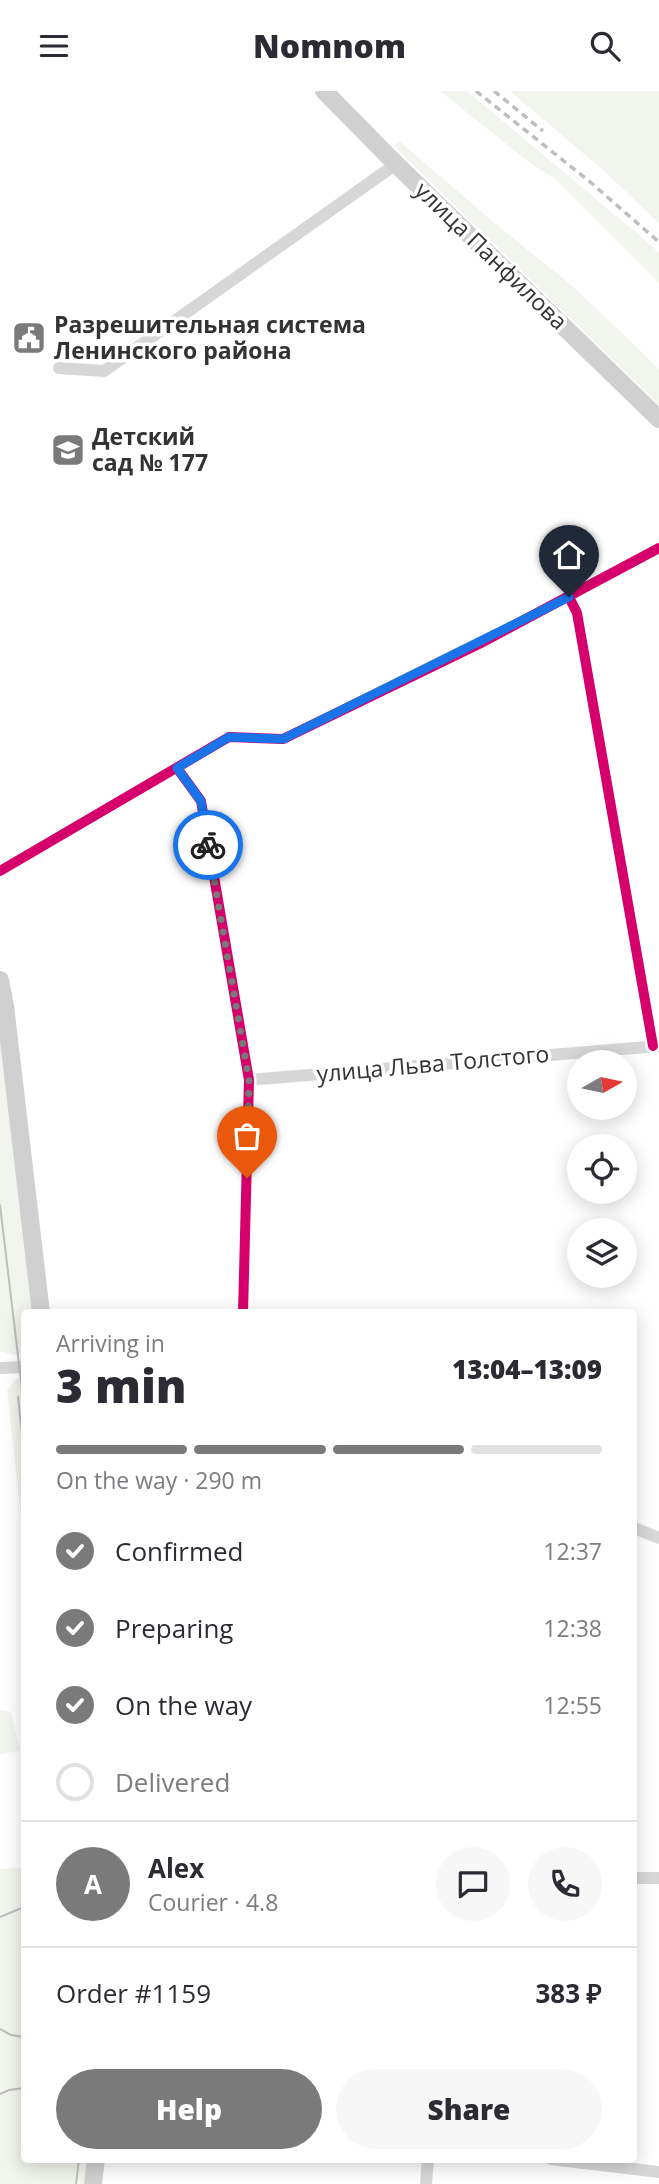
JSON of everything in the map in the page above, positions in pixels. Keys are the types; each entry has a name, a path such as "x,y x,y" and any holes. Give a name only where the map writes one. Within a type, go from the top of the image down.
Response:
{"main road":[{"name":"улица Панфилова","path":"324,91 659,419"},
{"path":"0,981 41,1309"},
{"path":"93,2184 96,2163"}],"street":[{"path":"60,368 104,371 396,164"},
{"path":"0,871 229,737 283,739 569,597 659,548"},
{"path":"569,597 577,613 656,1046"},
{"path":"177,768 201,801 249,1080 243,1309"},
{"name":"улица Льва Толстого","path":"249,1080 656,1046"},
{"path":"0,1368 21,1367"},
{"path":"637,1529 659,1538"},
{"path":"637,1878 659,1878"},
{"path":"426,2184 428,2163"},
{"path":"584,2163 659,2172"}],"shaded area":[{"path":"440,91 467,91 653,247 659,253 659,283 553,177 534,166"},
{"path":"510,91 659,91 659,223 603,170"},
{"path":"399,141 576,289 659,369 659,405 394,146"},
{"path":"0,1020 34,1309 21,1309 21,1354 0,1351"},
{"path":"16,1379 21,1379 21,1516 7,1390"},
{"path":"0,1710 11,1712 20,1751 0,1754"},
{"path":"21,1867 21,2163 90,2163 87,2184 0,2184 0,1869"}],"tram line":[{"path":"0,1205 21,1381"},
{"path":"18,1397 21,1425"},
{"path":"0,1917 21,1908"},
{"path":"0,2029 21,2037"},
{"path":"0,2094 21,2088"},
{"path":"76,2184 79,2163"}],"railway":[{"path":"476,91 589,181 659,242"},
{"path":"494,91 543,131"}],"cycle path":[{"path":"0,871 229,737 283,739 479,644 659,548"},
{"path":"569,597 577,613 653,1046"},
{"path":"177,768 201,801 249,1080 243,1309"}],"way so far":[{"path":"208,845 249,1080 247,1178"}],"place":[{"name":"Разрешительная система Ленинского района","path":"29,338"},
{"name":"Детский сад № 177","path":"68,450"}],"route":[{"path":"208,845 201,801 177,768 229,737 283,739 569,597"}]}
